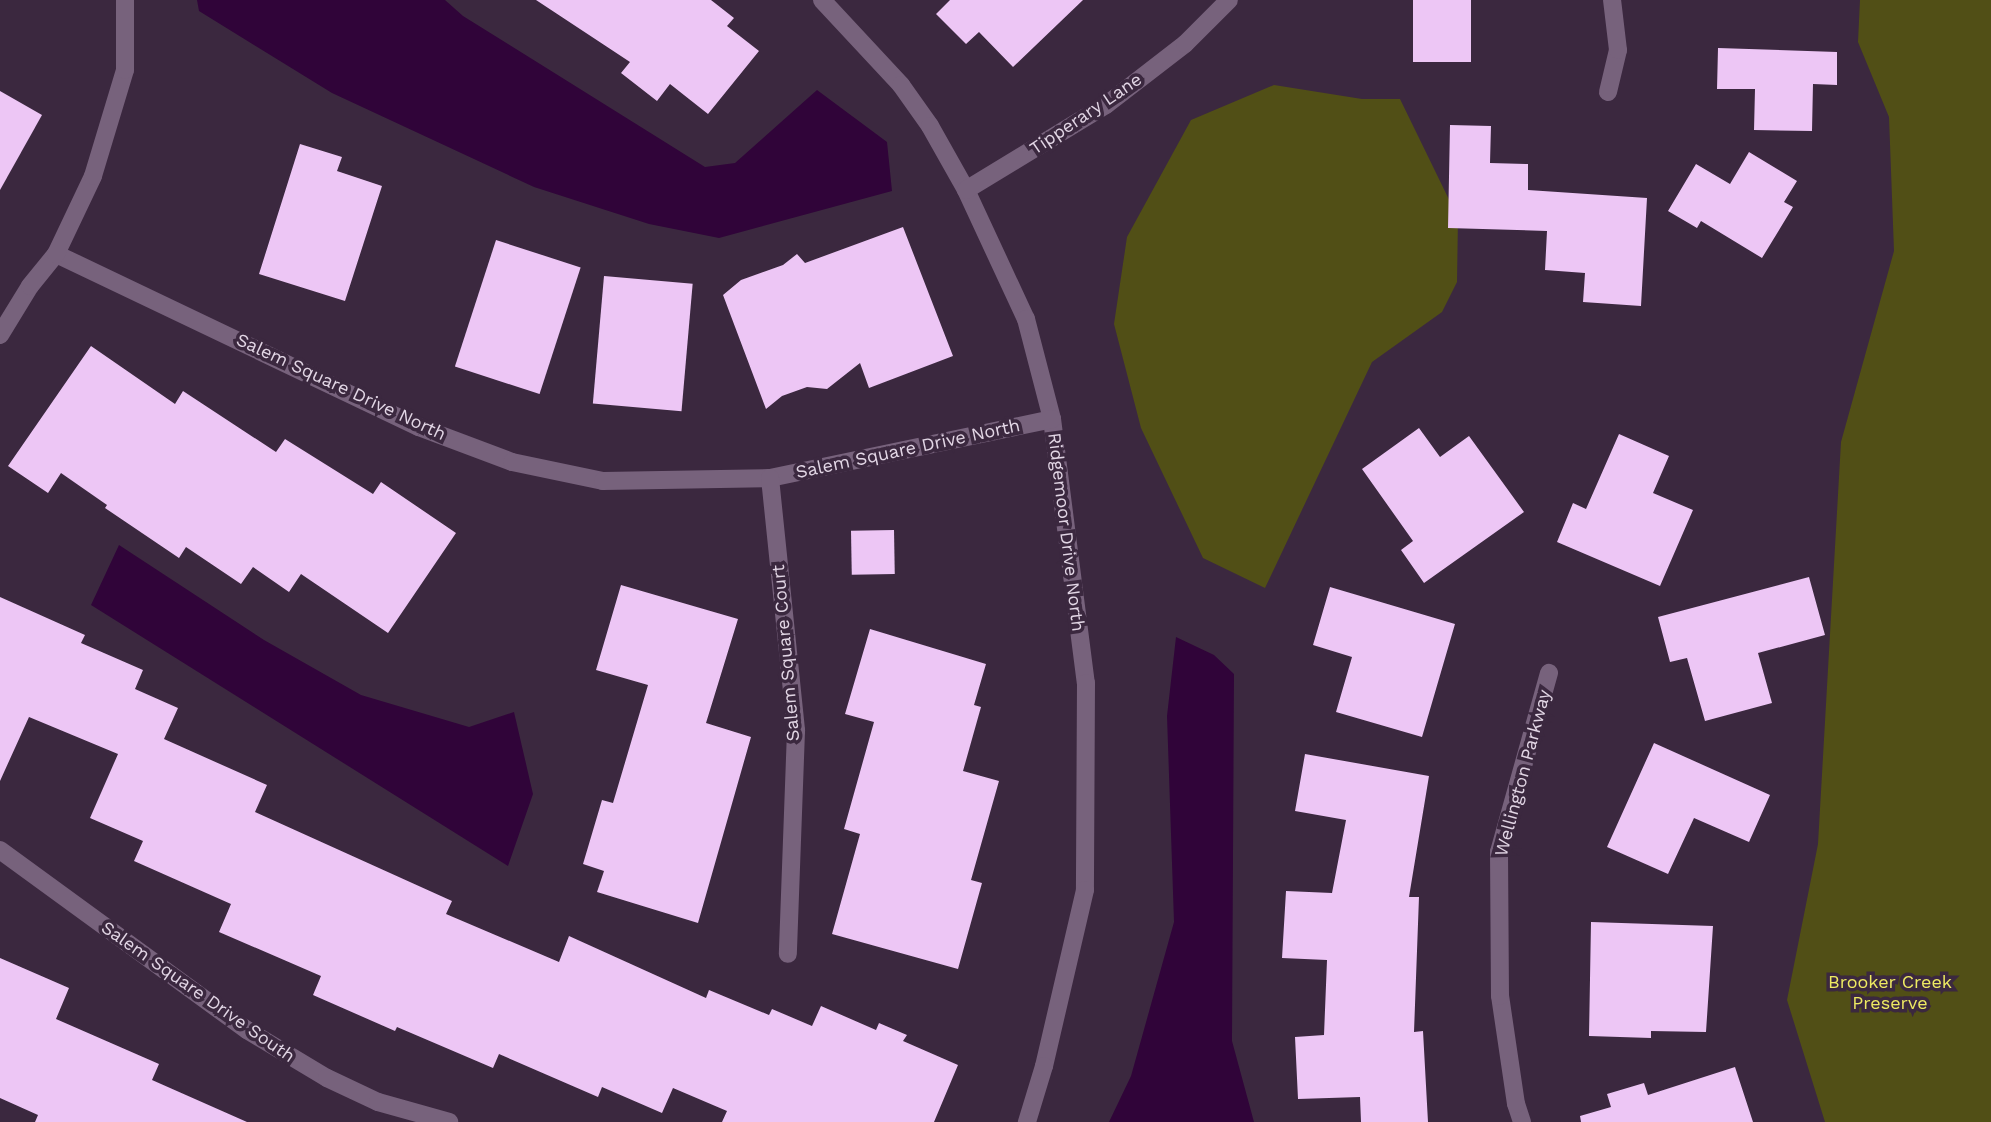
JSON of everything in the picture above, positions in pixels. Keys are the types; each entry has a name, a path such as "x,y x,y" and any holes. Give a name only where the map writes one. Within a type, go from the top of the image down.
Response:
{"street":[{"path":"0,335 30,286 56,254 93,176 125,70 125,0"},
{"name":"Ridgemoor Drive North","path":"822,0 901,85 930,126 966,190 1026,319 1052,419 1086,683 1085,890 1044,1066 1027,1122"},
{"name":"Tipperary Lane","path":"966,190 1106,105 1185,44 1229,0"},
{"path":"1608,92 1618,50 1612,0"},
{"name":"Salem Square Drive North","path":"56,254 297,366 419,427 512,462 603,481 770,478 1052,419"},
{"name":"Salem Square Court","path":"770,478 796,731 788,954"},
{"name":"Wellington Parkway","path":"1522,1122 1516,1104 1500,996 1499,852 1549,673"},
{"name":"Salem Square Drive South","path":"0,850 247,1030 327,1078 378,1102 449,1122"}],"green space":[{"name":"Brooker Creek Preserve","path":"1860,0 1991,0 1991,1122 1825,1122 1787,1000 1818,844 1841,442 1894,251 1889,117 1858,42"},
{"path":"1274,85 1362,99 1400,99 1458,218 1457,282 1442,312 1372,362 1265,588 1203,558 1141,428 1114,324 1127,237 1191,120"}],"shaded area":[{"path":"197,0 445,0 463,16 705,167 735,163 817,90 887,142 892,191 719,238 649,224 534,187 332,93 199,11"},
{"path":"119,545 264,640 361,695 469,727 514,712 533,794 508,866 91,605"},
{"path":"1176,637 1214,655 1234,674 1232,1041 1254,1122 1109,1122 1131,1076 1174,922 1167,716"}],"building":[{"path":"536,0 711,0 734,18 727,26 759,51 708,114 670,84 657,101 621,73 630,62"},
{"path":"950,0 1083,0 1013,67 979,32 966,44 936,14"},
{"path":"1413,0 1471,0 1471,62 1413,62"},
{"path":"1718,48 1837,52 1837,85 1813,84 1812,131 1754,130 1755,89 1717,89"},
{"path":"0,91 42,115 0,190"},
{"path":"1450,125 1491,126 1490,163 1528,164 1528,190 1647,198 1641,306 1583,302 1585,273 1545,270 1547,231 1448,228"},
{"path":"300,144 342,157 337,171 382,186 345,301 259,274"},
{"path":"1749,152 1797,181 1784,202 1793,207 1762,258 1701,221 1697,228 1668,211 1696,164 1730,184"},
{"path":"903,227 953,356 869,388 860,363 827,389 807,387 782,396 766,409 723,295 741,280 783,265 797,254 805,263"},
{"path":"496,240 581,268 540,394 455,366"},
{"path":"604,276 693,284 682,411 593,404"},
{"path":"91,346 175,404 183,391 276,452 285,439 373,494 381,482 456,533 388,633 301,574 289,592 253,567 241,584 186,547 179,558 105,508 107,505 61,473 48,493 8,466"},
{"path":"1419,428 1440,457 1469,436 1524,512 1424,583 1401,550 1413,541 1362,469"},
{"path":"1619,434 1669,456 1653,493 1693,510 1660,586 1557,542 1573,503 1586,509"},
{"path":"894,530 895,574 852,575 851,531"},
{"path":"1809,577 1825,635 1758,653 1772,703 1705,721 1687,658 1670,662 1658,617"},
{"path":"621,585 738,619 706,723 751,737 698,923 597,892 604,871 583,864 602,800 613,803 648,685 596,670"},
{"path":"1330,587 1455,624 1422,737 1336,712 1352,657 1313,645"},
{"path":"0,597 85,635 81,643 143,670 135,689 178,708 164,739 267,785 255,812 452,901 446,914 559,962 569,936 706,998 709,990 769,1015 772,1009 812,1026 821,1006 876,1030 879,1023 907,1035 903,1041 958,1065 934,1122 722,1122 727,1111 673,1088 662,1113 602,1087 598,1097 499,1054 493,1068 397,1027 395,1031 313,995 321,976 219,932 231,904 134,861 143,841 90,818 118,754 29,717 0,781"},
{"path":"870,629 986,664 974,705 981,707 963,771 999,781 971,880 982,883 958,969 832,934 860,834 844,829 874,722 845,714"},
{"path":"1654,743 1770,795 1749,842 1694,818 1668,874 1607,847"},
{"path":"1305,754 1429,776 1409,897 1419,897 1414,1032 1423,1031 1428,1122 1361,1122 1360,1097 1298,1099 1295,1037 1324,1035 1327,960 1282,958 1286,891 1332,893 1346,820 1295,811"},
{"path":"1591,922 1713,926 1706,1032 1651,1031 1651,1038 1589,1036"},
{"path":"0,958 69,988 56,1019 159,1064 152,1080 247,1122 35,1122 38,1115 0,1098"},
{"path":"1735,1067 1753,1122 1581,1122 1580,1116 1611,1107 1607,1094 1644,1083 1648,1095"}]}
